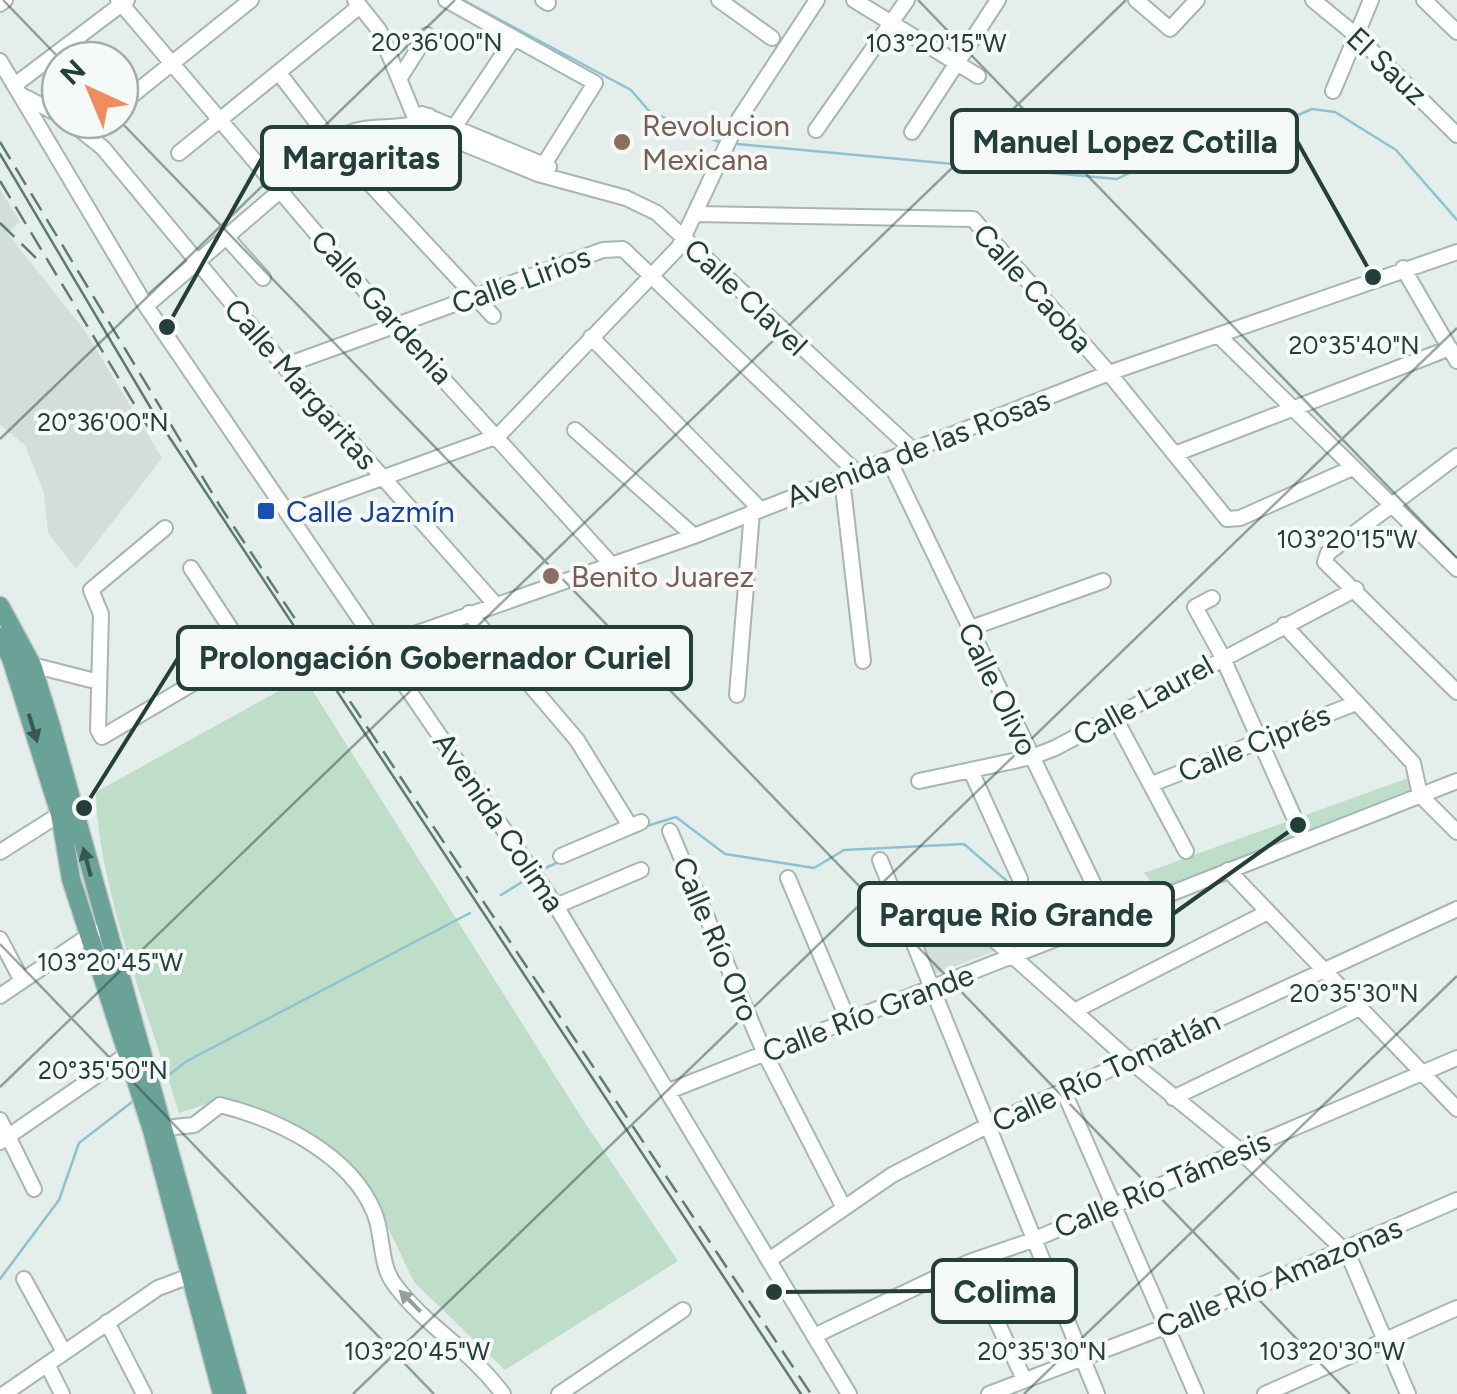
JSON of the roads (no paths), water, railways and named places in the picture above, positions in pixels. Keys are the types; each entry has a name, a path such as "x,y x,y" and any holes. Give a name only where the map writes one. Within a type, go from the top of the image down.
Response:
{"main road":[{"path":"0,606 32,665 96,931 237,1394"},
{"path":"0,637 60,814 70,879 96,931"},
{"path":"158,1128 190,1276 222,1394"}],"street":[{"path":"140,88 251,0"},
{"path":"446,0 594,83 542,169"},
{"path":"719,0 772,38"},
{"path":"288,512 498,436 652,279 682,240 739,119 817,0"},
{"path":"854,0 978,76"},
{"path":"816,130 907,0"},
{"path":"912,132 998,0"},
{"path":"1136,0 1170,29 1197,0"},
{"name":"El Sauz","path":"1313,0 1356,36 1457,135"},
{"path":"1333,91 1371,0"},
{"path":"1424,0 1457,32"},
{"path":"40,103 19,90 122,2"},
{"name":"Calle Gardenia","path":"122,2 395,326 611,564"},
{"path":"146,306 353,131 419,118 379,30 358,3 180,153"},
{"path":"401,76 427,35"},
{"path":"453,129 514,38"},
{"name":"Avenida Colima","path":"0,61 146,306 556,906 849,1394"},
{"path":"279,73 334,146 493,316"},
{"name":"Calle Clavel","path":"419,118 558,176 648,207 914,451"},
{"name":"Calle Clavel","path":"419,118 542,169"},
{"name":"Calle Margaritas","path":"93,140 284,366 494,604"},
{"name":"Calle Caoba","path":"696,214 974,219 1109,374 1220,514 1233,520 1350,468"},
{"path":"228,238 263,278"},
{"name":"Calle Lirios","path":"284,366 603,250 628,251 850,476"},
{"name":"Avenida de las Rosas","path":"380,646 694,536 1109,374 1457,252"},
{"path":"1175,454 1454,354 1404,268"},
{"path":"1218,335 1350,468 1457,568"},
{"path":"591,337 756,510 737,696"},
{"path":"575,430 694,536"},
{"path":"1457,456 1328,553 1325,562 1457,692"},
{"name":"Calle Olivo","path":"889,460 1110,918"},
{"path":"850,476 863,661"},
{"path":"165,528 91,590 101,614 98,730 102,736 246,652 191,568"},
{"path":"968,630 1103,581"},
{"name":"Calle Laurel","path":"918,781 1032,757 1356,589"},
{"path":"1212,598 1194,606 1222,656 1293,815"},
{"path":"470,612 576,740 636,824 561,856"},
{"path":"1284,625 1413,763 1420,795 1457,832"},
{"path":"32,665 99,682"},
{"name":"Calle Ciprés","path":"1152,784 1356,703"},
{"path":"1114,716 1186,851"},
{"path":"971,772 1020,879"},
{"name":"Calle Río Grande","path":"668,1090 1457,781"},
{"path":"0,852 60,814"},
{"name":"Calle Río Oro","path":"670,831 764,1054 844,1208"},
{"path":"880,860 985,1127 1097,1394"},
{"path":"556,906 642,870"},
{"path":"1228,870 1457,1109"},
{"path":"788,878 848,1020"},
{"path":"960,909 1129,1060 1238,1150 1353,1260 1408,1394"},
{"name":"Calle Río Tomatlán","path":"769,1260 892,1175 985,1127 1457,909"},
{"path":"1074,1011 1268,912"},
{"path":"0,996 96,931"},
{"path":"0,939 22,981"},
{"path":"1173,1098 1360,1008"},
{"path":"4,1139 134,1050"},
{"name":"Calle Río Támesis","path":"814,1336 969,1262 1033,1240 1457,1058"},
{"path":"1064,1092 1196,1394"},
{"path":"158,1128 194,1125 220,1105 316,1146 342,1166 374,1211 388,1277 407,1301 478,1360 503,1394"},
{"path":"0,1120 4,1139 34,1188"},
{"name":"Calle Río Amazonas","path":"989,1394 1167,1326 1457,1200"},
{"path":"969,1262 1023,1378"},
{"path":"4,1394 158,1288 190,1276"},
{"path":"24,1279 64,1352"},
{"path":"1265,1394 1457,1308"},
{"path":"559,1394 683,1310"},
{"path":"107,1322 144,1394"},
{"path":"47,1364 62,1394"}],"waterway":[{"path":"463,0 631,90 649,111 719,142"},
{"path":"737,144 1117,179 1160,158 1218,150 1312,109 1335,112 1396,150 1457,220"},
{"path":"647,826 676,817 725,854 814,868 844,850 964,844 1053,921"},
{"path":"541,870 561,861"},
{"path":"501,895 530,877"},
{"path":"161,1081 187,1061 470,913"},
{"path":"0,1279 59,1200 79,1143 132,1102"}],"tram line":[{"path":"0,154 156,417 801,1394"}],"railway":[{"path":"0,142 220,506 811,1394"},
{"path":"0,181 148,427"},
{"path":"0,223 36,258"}],"place":[{"name":"Revolucion Mexicana","path":"622,142"},
{"name":"Manuel Lopez Cotilla","path":"1373,277"},
{"name":"Margaritas","path":"167,327"},
{"name":"Calle Jazmín","path":"266,511"},
{"name":"Benito Juarez","path":"551,576"},
{"name":"Prolongación Gobernador Curiel","path":"84,808"},
{"name":"Parque Rio Grande","path":"1298,825"},
{"name":"Colima","path":"774,1292"}]}
